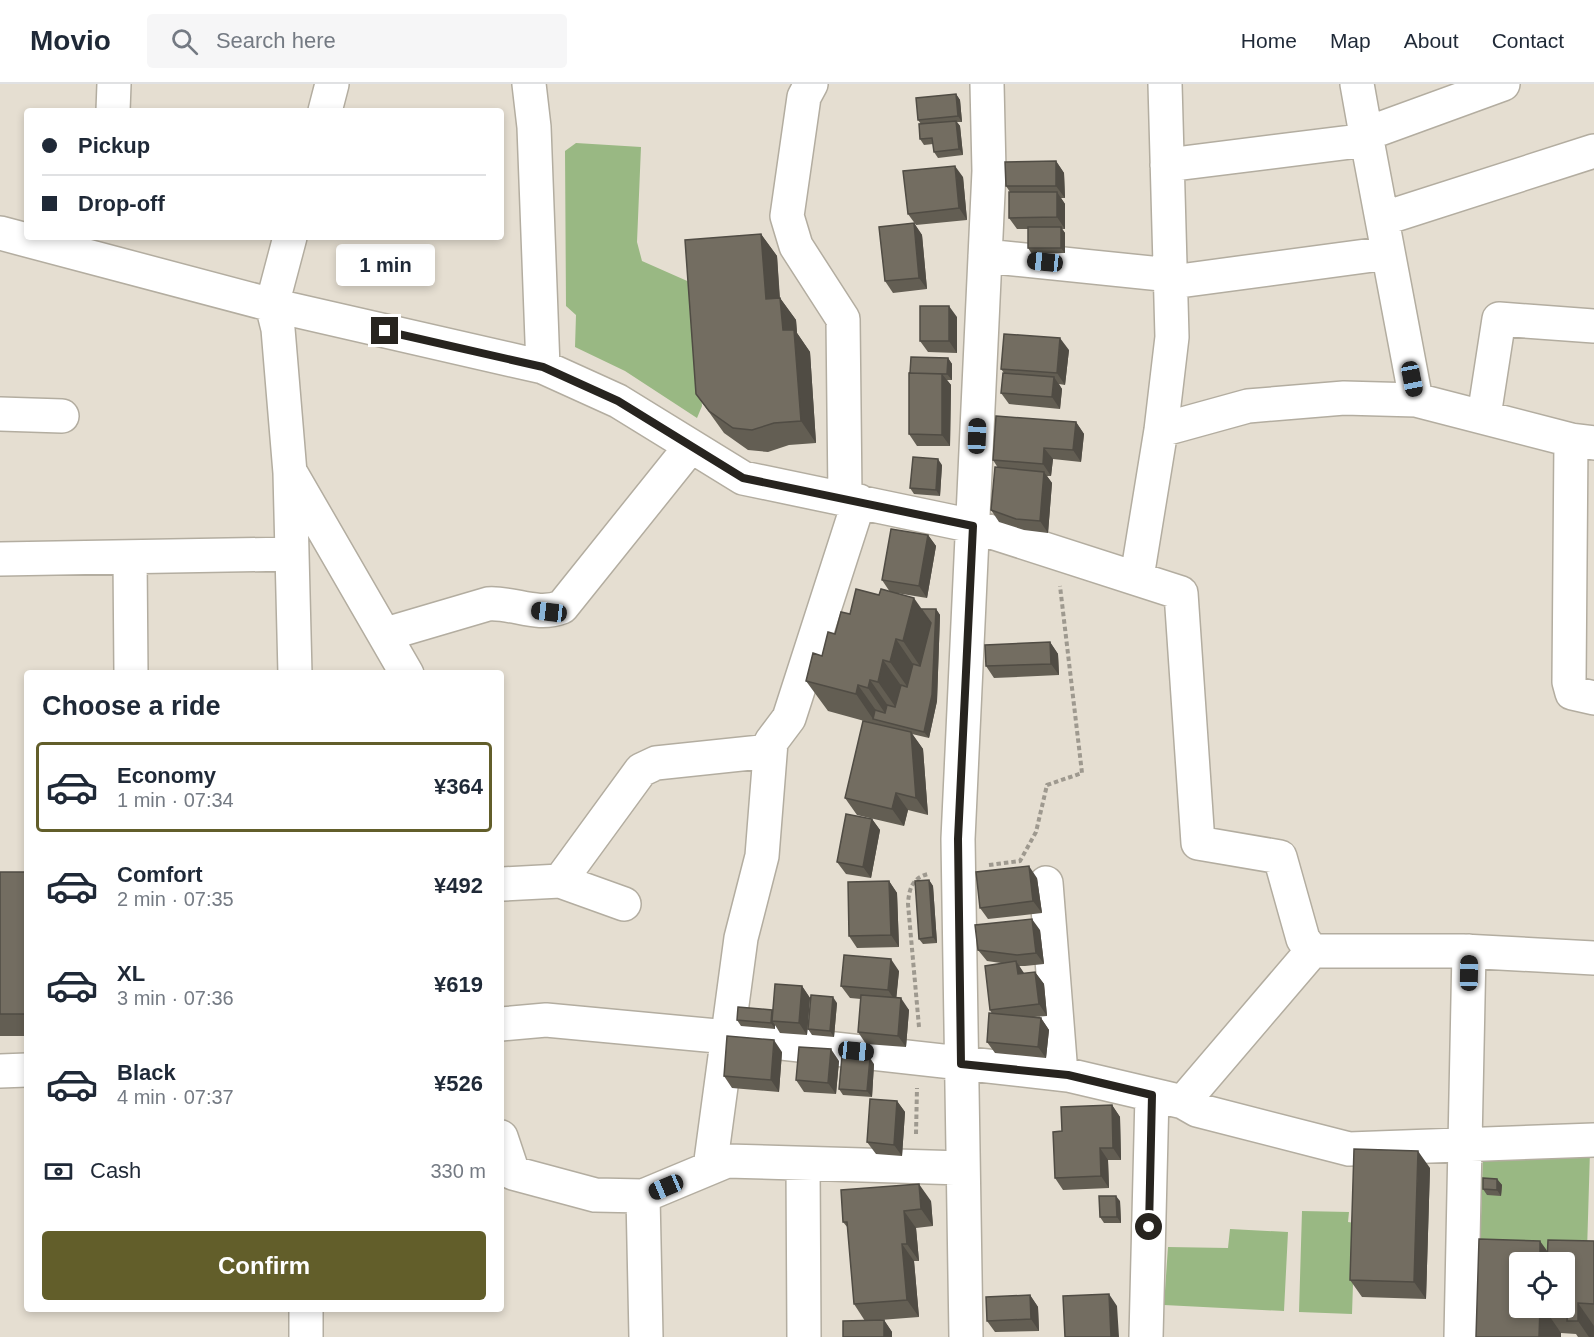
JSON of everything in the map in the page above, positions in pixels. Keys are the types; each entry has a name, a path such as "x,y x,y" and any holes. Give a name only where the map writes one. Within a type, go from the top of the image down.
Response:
{"street":[{"path":"113,108 114,84"},
{"path":"326,108 332,84"},
{"path":"529,84 534,128 543,367"},
{"path":"710,1168 741,938 762,856 771,742 789,717 852,499 843,319 796,246 787,216 804,98 811,84"},
{"path":"966,1337 958,839 989,171 987,84"},
{"path":"1137,577 1161,430 1172,338 1165,84"},
{"path":"1357,84 1416,400"},
{"path":"1167,165 1367,140 1374,131 1503,84"},
{"path":"1382,219 1594,151"},
{"path":"0,233 24,237"},
{"path":"46,240 99,248 272,305 543,367 618,401 743,478 973,526 1181,593 1198,843 1280,857 1303,939 1312,951"},
{"path":"289,240 272,305 278,329 290,473 294,670"},
{"path":"985,256 1172,278 1388,253"},
{"path":"1484,416 1499,319 1594,326"},
{"path":"1161,430 1248,406 1344,398 1416,400 1583,442 1569,682 1572,693 1594,698"},
{"path":"0,414 62,416"},
{"path":"386,634 488,604 502,603 523,609 549,612 562,607 691,446"},
{"path":"290,473 386,634 405,670"},
{"path":"0,560 292,554"},
{"path":"130,557 131,670"},
{"path":"560,881 641,770 656,763 770,751"},
{"path":"504,885 560,881 624,904"},
{"path":"1046,883 1061,1074"},
{"path":"1146,1337 1168,1098 1312,951 1469,951 1594,958"},
{"path":"1461,1337 1469,951"},
{"path":"504,1024 546,1020 728,1037 1061,1074 1168,1098 1197,1110 1350,1149 1594,1140"},
{"path":"0,1071 24,1070"},
{"path":"504,1146 513,1173 595,1196 644,1196 727,1161 963,1168"},
{"path":"802,1165 804,1337"},
{"path":"644,1196 646,1337"},
{"path":"306,1312 306,1337"}],"green space":[{"path":"576,143 641,147 637,242 642,261 694,284 702,406 697,418 625,371 575,347 576,315 566,306 565,151"},
{"path":"1590,1151 1587,1251 1480,1248 1483,1154"},
{"path":"1302,1211 1349,1212 1348,1222 1355,1223 1352,1314 1299,1312"},
{"path":"1230,1229 1288,1232 1284,1311 1164,1305 1168,1247 1228,1248"}],"building":[{"path":"956,94 958,116 918,120 916,98"},
{"path":"956,121 959,149 934,152 932,138 920,139 919,124"},
{"path":"1056,161 1056,186 1006,186 1005,162"},
{"path":"955,166 959,208 908,214 903,171"},
{"path":"1009,192 1057,192 1057,217 1009,218"},
{"path":"914,223 919,278 885,281 879,227"},
{"path":"1028,227 1061,227 1061,248 1028,248"},
{"path":"761,234 766,299 780,298 783,330 794,330 801,421 774,423 752,430 733,428 709,411 696,394 685,240"},
{"path":"920,306 949,306 949,341 920,341"},
{"path":"1004,334 1060,338 1057,373 1001,369"},
{"path":"911,357 948,358 947,374 910,373"},
{"path":"909,373 942,374 942,435 909,434"},
{"path":"1003,373 1054,377 1052,397 1001,393"},
{"path":"996,416 1076,422 1073,450 1044,448 1043,464 993,460"},
{"path":"913,457 938,459 936,490 910,488"},
{"path":"995,467 1044,472 1040,521 1016,519 991,510"},
{"path":"891,529 928,535 919,586 882,580"},
{"path":"856,589 879,595 881,589 914,598 903,641 896,639 890,662 883,660 878,682 870,680 868,688 858,685 856,694 806,681 813,653 822,656 828,632 835,634 841,612 850,614"},
{"path":"921,609 936,609 932,695 924,732 873,719 875,710 885,713 887,705 895,707 901,685 907,687 913,664 920,666 931,623"},
{"path":"1050,642 1051,664 986,666 985,645"},
{"path":"863,721 911,732 916,798 896,793 892,809 845,798"},
{"path":"846,814 872,819 863,867 837,862"},
{"path":"1029,866 1033,901 980,908 976,872"},
{"path":"0,872 24,872 24,1014 0,1014"},
{"path":"929,880 933,937 919,939 915,881"},
{"path":"889,881 891,935 849,936 848,882"},
{"path":"1032,919 1036,953 1017,955 978,950 975,925"},
{"path":"844,955 891,959 888,990 841,986"},
{"path":"1016,961 1018,974 1035,972 1039,1004 990,1010 985,966"},
{"path":"775,984 802,986 799,1023 772,1021"},
{"path":"811,995 833,997 830,1031 808,1029"},
{"path":"861,995 901,998 898,1036 858,1032"},
{"path":"738,1007 772,1010 771,1023 737,1020"},
{"path":"989,1013 1041,1018 1038,1047 987,1042"},
{"path":"727,1036 774,1040 771,1080 724,1076"},
{"path":"799,1047 831,1049 828,1083 796,1080"},
{"path":"842,1056 870,1058 867,1091 839,1089"},
{"path":"870,1099 897,1101 894,1145 867,1142"},
{"path":"1112,1105 1113,1148 1100,1148 1101,1176 1055,1178 1053,1132 1062,1131 1061,1107"},
{"path":"1354,1149 1418,1151 1414,1282 1350,1280"},
{"path":"1483,1178 1497,1179 1497,1190 1483,1189"},
{"path":"919,1184 921,1209 904,1211 907,1244 902,1244 907,1300 854,1304 847,1222 843,1222 841,1190"},
{"path":"1099,1196 1116,1196 1117,1217 1100,1217"},
{"path":"1479,1239 1540,1241 1540,1252 1509,1252 1509,1318 1540,1318 1539,1337 1476,1337"},
{"path":"1548,1240 1594,1241 1594,1304 1578,1303 1578,1321 1567,1321 1567,1318 1575,1318 1575,1252 1547,1252"},
{"path":"1109,1294 1111,1337 1065,1337 1063,1296"},
{"path":"1030,1295 1031,1319 987,1321 986,1297"},
{"path":"884,1320 884,1337 843,1337 843,1321"}],"route":[{"path":"385,331 543,367 618,401 743,478 844,497 973,526 958,839 961,1064 1068,1075 1152,1095 1149,1227"}]}
